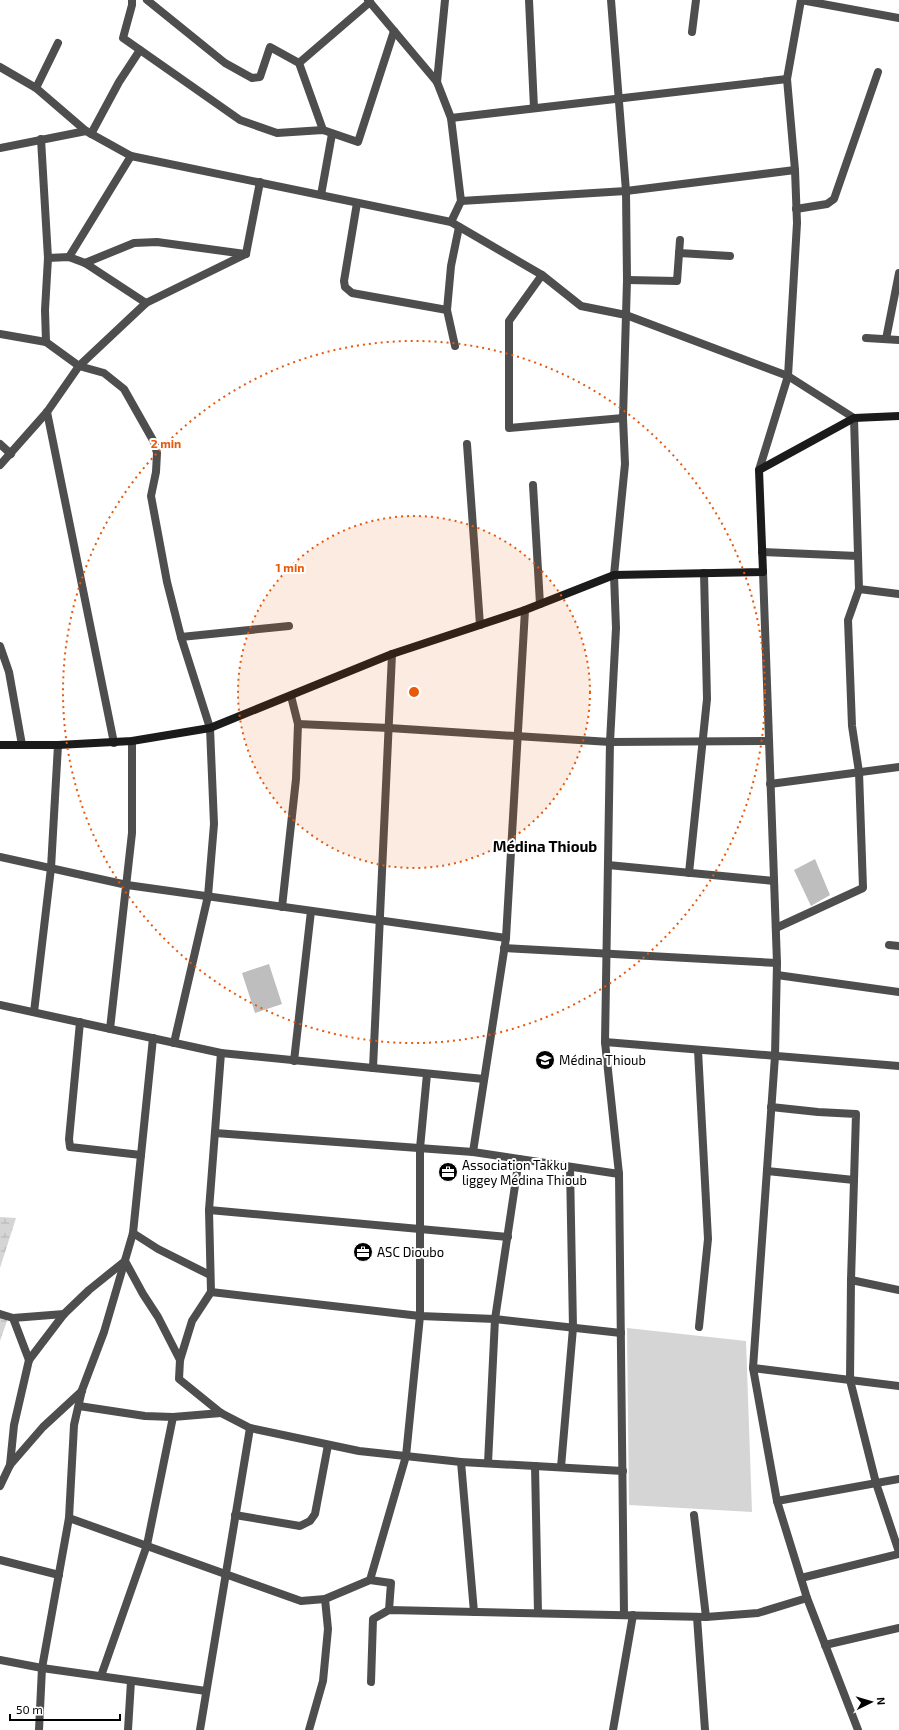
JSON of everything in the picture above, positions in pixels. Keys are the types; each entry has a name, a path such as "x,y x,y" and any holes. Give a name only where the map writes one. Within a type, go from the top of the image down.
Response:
{"street":[{"path":"132,0 132,6 123,38 240,120 277,133 323,130 358,142 394,31"},
{"path":"147,0 225,63 252,78 260,77 270,47 299,63 323,130"},
{"path":"437,82 445,0"},
{"path":"529,0 534,108"},
{"path":"610,0 626,191 627,280 623,418 625,464 614,575 616,628 610,742 605,1042 619,1174 623,1471 629,1615 614,1730"},
{"path":"692,32 696,0"},
{"path":"858,1730 807,1598 777,1501 753,1368 775,1056 777,975 759,470 788,376 796,209 795,170 787,79 801,0 899,18"},
{"path":"299,63 369,1 437,82 451,118 461,202 451,222"},
{"path":"36,88 58,43"},
{"path":"0,148 41,139 88,132 140,50"},
{"path":"0,67 36,88 88,132 130,156 451,222 542,275 581,306 626,315 788,376 854,418"},
{"path":"796,209 827,204 834,199 878,72"},
{"path":"451,118 787,79"},
{"path":"321,195 332,134"},
{"path":"41,139 48,258 45,310 46,342"},
{"path":"69,257 130,156"},
{"path":"461,202 626,191 795,170"},
{"path":"246,254 260,182"},
{"path":"357,203 344,281 345,287 352,293 447,310"},
{"path":"456,346 447,310 451,266 459,227"},
{"path":"627,280 677,281 680,240"},
{"path":"85,263 134,243 157,242 246,254"},
{"path":"679,253 730,256"},
{"path":"0,464 11,454 47,412 79,366 146,304 246,254"},
{"path":"48,258 69,257 85,263 146,304"},
{"path":"886,339 899,273"},
{"path":"542,275 509,321 509,428 623,418"},
{"path":"0,334 46,342 79,366 104,373 124,389 154,442 157,453 156,472 151,496 167,582 181,637 210,728 214,824 208,896 174,1043"},
{"path":"866,338 899,340"},
{"path":"47,412 114,743"},
{"path":"759,470 854,418 899,416"},
{"path":"776,928 863,888 859,772 852,726 848,620 859,589 854,418"},
{"path":"0,444 11,454"},
{"path":"467,444 480,625"},
{"path":"533,485 540,604"},
{"path":"762,552 858,556"},
{"path":"0,745 114,743 210,728 392,654 525,610 614,575 762,572"},
{"path":"689,873 707,699 704,573"},
{"path":"859,589 899,594"},
{"path":"473,1152 506,938 525,610"},
{"path":"181,637 289,626"},
{"path":"0,646 8,672 22,745"},
{"path":"373,1068 392,654"},
{"path":"282,906 296,779 298,724 291,696"},
{"path":"298,724 389,728 610,742 768,741"},
{"path":"110,1029 132,833 132,741"},
{"path":"34,1012 51,868 58,745"},
{"path":"770,784 899,767"},
{"path":"0,857 127,885 506,938"},
{"path":"608,865 774,882"},
{"path":"294,1060 311,911"},
{"path":"889,945 899,946"},
{"path":"504,948 777,962"},
{"path":"777,975 899,992"},
{"path":"0,1004 221,1053 484,1079"},
{"path":"80,1022 69,1139 70,1147 141,1155"},
{"path":"39,1730 42,1668 69,1518 74,1426 82,1390 104,1332 133,1233 153,1038"},
{"path":"605,1042 899,1066"},
{"path":"698,1050 708,1239 699,1327"},
{"path":"221,1053 209,1210 211,1292 192,1321 180,1360 179,1379 222,1413 250,1428 359,1451 461,1462 623,1471"},
{"path":"370,1580 406,1456 420,1316 420,1148 427,1074"},
{"path":"771,1108 856,1114 851,1280 850,1380 876,1483 899,1553 801,1578"},
{"path":"215,1133 473,1152 619,1174"},
{"path":"488,1463 495,1319 519,1159"},
{"path":"561,1467 573,1328 570,1167"},
{"path":"767,1171 854,1180"},
{"path":"209,1210 508,1238"},
{"path":"133,1233 158,1249 210,1275"},
{"path":"10,1466 14,1426 29,1360 64,1314 89,1290 125,1261"},
{"path":"125,1261 143,1294 158,1317 180,1360"},
{"path":"851,1280 899,1290"},
{"path":"211,1292 420,1316 495,1319 621,1333"},
{"path":"0,1314 13,1318 64,1314"},
{"path":"13,1318 29,1360"},
{"path":"753,1368 899,1386"},
{"path":"0,1486 10,1466 43,1427 82,1390"},
{"path":"78,1406 144,1416 173,1417 222,1413"},
{"path":"101,1676 147,1545 173,1417"},
{"path":"200,1730 250,1428"},
{"path":"235,1515 300,1526 310,1520 315,1514 328,1444"},
{"path":"461,1462 474,1612"},
{"path":"535,1466 538,1614"},
{"path":"777,1501 899,1479"},
{"path":"694,1515 706,1617"},
{"path":"69,1518 301,1601 325,1599 370,1580 391,1583 389,1610"},
{"path":"0,1560 59,1575"},
{"path":"371,1682 373,1619 389,1610 706,1617 758,1612 807,1598"},
{"path":"309,1730 324,1681 328,1629 325,1599"},
{"path":"697,1617 705,1730"},
{"path":"825,1645 899,1628"},
{"path":"0,1660 42,1668 206,1691"},
{"path":"128,1730 131,1681"}],"green space":[{"path":"0,1217 16,1218 0,1268"},
{"path":"0,1309 7,1321 0,1341"},
{"path":"627,1328 746,1341 752,1512 629,1505"}],"building":[{"path":"815,859 830,895 811,906 794,870"},
{"path":"269,964 282,1004 255,1013 242,973"}],"place":[{"name":"Médina Thioub","path":"545,1060"},
{"name":"Association Takku liggey Médina Thioub","path":"448,1172"},
{"name":"ASC Dioubo","path":"363,1252"}],"district":[{"name":"Médina Thioub","path":"545,847"}]}
